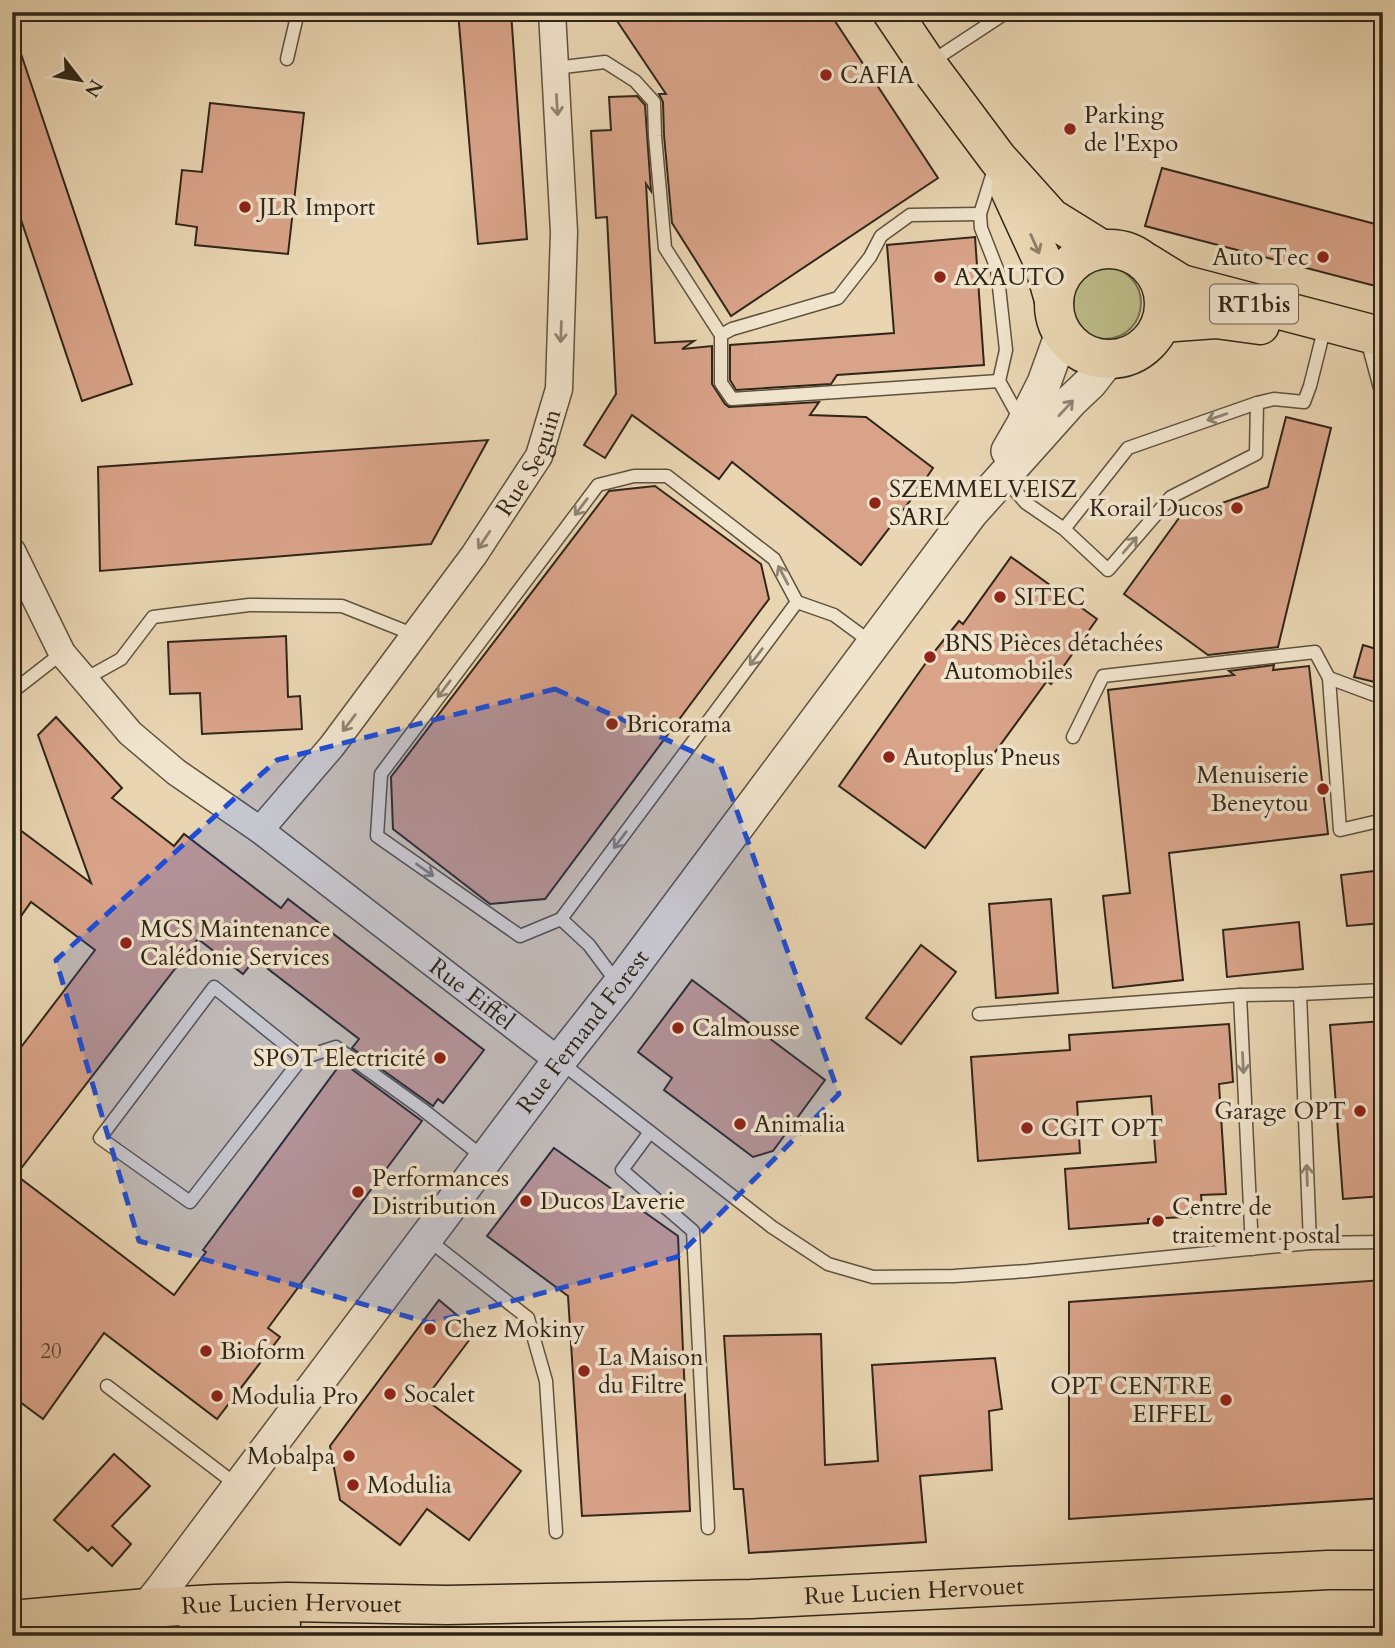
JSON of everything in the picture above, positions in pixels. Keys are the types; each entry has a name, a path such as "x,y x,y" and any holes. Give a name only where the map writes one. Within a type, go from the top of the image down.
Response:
{"main road":[{"path":"892,12 998,159 1051,218 1101,249"},
{"path":"998,159 1043,262 1058,317 1079,351 1108,360 1126,357 1144,347 1152,340 1161,323 1165,301 1161,284 1147,263 1124,250 1101,249 1084,254 1060,277 1058,317"},
{"name":"RT1bis","path":"1147,263 1181,284 1374,335"},
{"name":"RT1bis","path":"1161,323 1216,319 1323,334 1374,335"},
{"name":"Rue Lucien Hervouet","path":"12,1620 215,1604 287,1602 447,1605 751,1599 1328,1570 1383,1570"},
{"name":"Rue Lucien Hervouet","path":"195,1636 286,1630 447,1605"}],"street":[{"name":"Rue Seguin","path":"260,830 332,746 415,635 474,555 539,456 559,389 564,232 552,12"},
{"name":"Rue Fernand Forest","path":"971,513 1023,425 1044,383 1058,317"},
{"name":"Rue Fernand Forest","path":"86,1636 119,1628 147,1608 971,513 1108,360"},
{"name":"Rue Eiffel","path":"12,551 62,653 130,733 176,772 260,830 559,1061"},
{"path":"192,1549 200,1590 215,1604"}],"lane":[{"path":"288,59 298,12"},
{"path":"927,64 1007,12"},
{"path":"555,68 606,62 635,81 654,102 665,248 721,335 721,383 732,399 999,380"},
{"path":"998,159 980,214 981,229 997,269 999,283 1006,350 999,380 1023,425"},
{"path":"721,335 732,328 838,298 870,257 881,236 910,215 980,214"},
{"path":"1064,529 1128,447 1257,403 1274,399 1304,402 1323,334"},
{"path":"1374,335 1370,357 1383,399"},
{"path":"1002,477 1026,503 1064,529 1108,570 1171,497 1256,454 1257,403"},
{"path":"797,602 561,919 520,936 377,836 381,774 598,485 634,476 667,476 774,559 797,602 834,615 873,643"},
{"path":"85,679 121,659 153,617 249,605 342,606 415,635"},
{"path":"1073,737 1103,676 1315,652 1329,678 1340,830 1383,820"},
{"path":"12,692 62,653"},
{"path":"1329,678 1383,698"},
{"path":"561,919 589,945 618,985"},
{"path":"302,1058 214,987 100,1138 190,1202 302,1058 336,1047 422,1109 486,1160"},
{"path":"979,1014 1240,995 1383,990"},
{"path":"1240,995 1252,1249"},
{"path":"1300,995 1310,1243"},
{"name":"Rue Eiffel","path":"559,1061 772,1227 828,1264 873,1277 954,1276 1027,1271 1310,1243 1383,1242"},
{"path":"650,1132 622,1170 693,1231 708,1528"},
{"path":"426,1238 528,1318 546,1381 556,1532"},
{"path":"107,1386 239,1486"}],"highlighted area":[{"path":"555,689 720,764 839,1094 677,1257 430,1323 139,1241 56,960 277,760"}],"green space":[{"path":"1105,267 1125,273 1135,283 1141,303 1135,323 1125,333 1105,339 1085,333 1075,323 1069,303 1075,283 1085,273"}],"building":[{"path":"458,12 511,12 527,239 478,244"},
{"path":"611,12 829,12 938,178 731,316 672,223 663,102 659,94 666,94"},
{"path":"16,39 132,384 82,401 12,193 12,40"},
{"path":"637,96 645,105 651,191 646,184 655,343 694,341 682,349 712,346 712,384 729,407 819,402 810,415 866,417 933,468 861,565 732,462 719,479 632,415 605,458 584,445 616,394 607,217 596,218 591,131 611,130 609,97"},
{"path":"210,103 304,113 288,254 195,245 197,227 176,224 182,170 202,172"},
{"name":"Auto Tec","path":"1162,168 1383,226 1383,288 1145,226"},
{"path":"975,237 984,365 837,375 831,384 736,390 730,380 730,345 894,333 887,245"},
{"path":"1286,417 1331,428 1278,647 1208,655 1124,594 1179,518 1268,487"},
{"path":"488,440 431,544 100,571 98,467"},
{"path":"655,486 761,564 769,599 545,899 490,904 393,829 391,777 609,491"},
{"path":"1011,557 1097,619 1051,684 1047,681 925,848 839,786 930,657 959,621 963,624"},
{"path":"286,636 288,697 300,696 302,729 202,734 200,693 170,694 168,642"},
{"path":"1363,645 1383,651 1383,684 1354,677"},
{"path":"1274,665 1273,670 1309,666 1328,834 1169,853 1183,980 1113,988 1103,896 1130,893 1108,690 1234,675 1229,671"},
{"path":"56,717 122,788 112,798 174,846 184,834 281,908 288,899 484,1050 443,1103 438,1099 433,1106 352,1048 359,1039 255,959 243,974 198,939 16,1175 174,1295 206,1252 203,1250 342,1062 422,1121 268,1328 280,1337 217,1419 104,1333 43,1419 12,1396 12,1059 95,950 31,902 12,929 12,824 91,883 38,735"},
{"path":"1383,870 1383,923 1347,926 1341,875"},
{"path":"1051,899 1058,993 996,998 989,904"},
{"path":"1299,922 1303,969 1227,977 1223,930"},
{"path":"921,945 956,972 901,1044 866,1018"},
{"path":"692,980 825,1080 773,1151 753,1157 664,1090 672,1078 638,1052"},
{"name":"Garage OPT","path":"1383,1021 1383,1196 1343,1199 1330,1025"},
{"name":"CGIT OPT","path":"1229,1024 1233,1082 1219,1084 1226,1194 1201,1195 1203,1216 1148,1219 1148,1223 1069,1229 1065,1169 1156,1162 1151,1096 1077,1102 1080,1153 978,1161 971,1057 1070,1050 1069,1035"},
{"path":"554,1148 678,1236 690,1511 582,1516 568,1296 487,1236"},
{"name":"OPT CENTRE EIFFEL","path":"1383,1280 1383,1498 1069,1519 1069,1302"},
{"path":"439,1300 476,1331 425,1399 521,1471 469,1540 427,1509 400,1545 340,1500 330,1446"},
{"path":"821,1334 825,1465 878,1461 872,1365 995,1358 1002,1409 989,1411 992,1470 920,1476 926,1542 749,1553 743,1489 734,1489 724,1336"},
{"path":"114,1454 150,1486 112,1526 131,1544 112,1566 92,1547 88,1551 54,1520"}],"place":[{"name":"CAFIA","path":"826,75"},
{"name":"Parking de l'Expo","path":"1070,129"},
{"name":"JLR Import","path":"245,207"},
{"name":"Auto Tec","path":"1323,257"},
{"name":"AXAUTO","path":"940,277"},
{"name":"SZEMMELVEISZ SARL","path":"875,503"},
{"name":"Korail Ducos","path":"1237,508"},
{"name":"SITEC","path":"1000,597"},
{"name":"BNS Pièces détachées Automobiles","path":"930,657"},
{"name":"Bricorama","path":"612,724"},
{"name":"Autoplus Pneus","path":"889,757"},
{"name":"Menuiserie Beneytou","path":"1323,789"},
{"name":"MCS Maintenance Calédonie Services","path":"126,943"},
{"name":"Calmousse","path":"678,1028"},
{"name":"SPOT Electricité","path":"440,1058"},
{"name":"Garage OPT","path":"1360,1111"},
{"name":"Animalia","path":"740,1124"},
{"name":"CGIT OPT","path":"1027,1128"},
{"name":"Performances Distribution","path":"358,1192"},
{"name":"Ducos Laverie","path":"526,1201"},
{"name":"Centre de traitement postal","path":"1158,1221"},
{"name":"Chez Mokiny","path":"430,1329"},
{"name":"Bioform","path":"206,1351"},
{"name":"La Maison du Filtre","path":"584,1371"},
{"name":"Socalet","path":"390,1394"},
{"name":"Modulia Pro","path":"217,1396"},
{"name":"OPT CENTRE EIFFEL","path":"1226,1400"},
{"name":"Mobalpa","path":"349,1456"},
{"name":"Modulia","path":"353,1485"}]}
